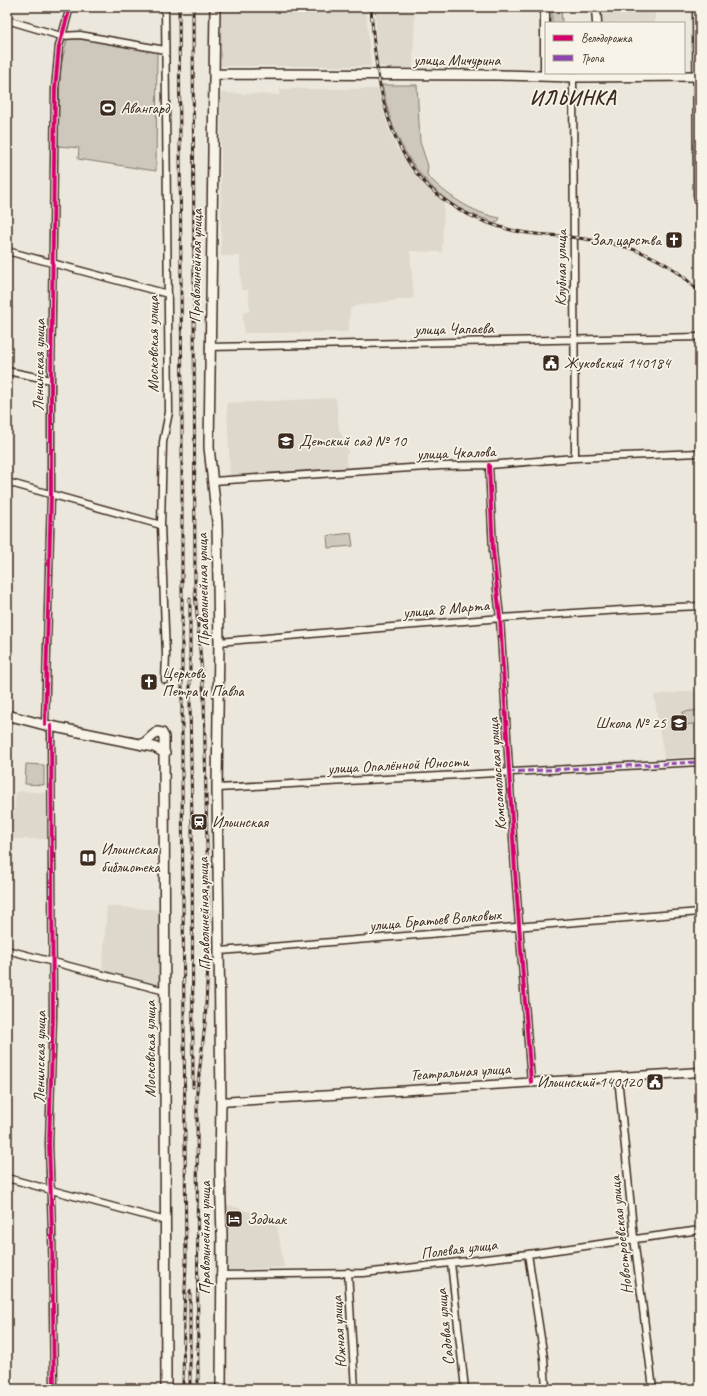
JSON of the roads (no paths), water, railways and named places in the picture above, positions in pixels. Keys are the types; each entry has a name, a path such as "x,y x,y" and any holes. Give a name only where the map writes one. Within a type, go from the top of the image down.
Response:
{"main road":[{"name":"Праволинейная улица","path":"214,7 209,447 217,522 219,642 217,788 220,951 220,1170 222,1236 220,1275 221,1389"},
{"name":"улица Мичурина","path":"214,74 573,77 598,75 698,76"},
{"path":"7,715 154,747 164,753"},
{"name":"Московская улица","path":"142,745 155,734 160,732 164,737 166,1389"}],"street":[{"name":"Ленинская улица","path":"54,1389 49,1144 53,1016 53,933 48,725 51,380 55,89 61,36 70,7"},
{"name":"Московская улица","path":"165,7 169,412 163,442 161,524 166,655 165,680"},
{"path":"545,7 545,76"},
{"path":"596,7 597,22"},
{"path":"696,7 698,76 697,195 700,208"},
{"path":"7,20 61,36 80,35 165,50"},
{"name":"Клубная улица","path":"573,77 575,458"},
{"path":"7,252 168,294"},
{"name":"улица Чапаева","path":"209,347 700,337"},
{"path":"7,371 51,380"},
{"name":"улица Чкалова","path":"213,481 441,466 489,465 575,458 700,453"},
{"name":"Комсомольская улица","path":"489,465 493,551 500,618 519,926 531,1082"},
{"path":"7,482 161,524"},
{"name":"улица 8 Марта","path":"219,642 500,618 700,606"},
{"name":"улица Опалённой Юности","path":"217,788 700,762"},
{"name":"улица Братьев Волковых","path":"220,951 700,912"},
{"path":"7,950 165,991"},
{"name":"Театральная улица","path":"221,1102 700,1072"},
{"name":"Новостроевская улица","path":"618,1077 634,1238 653,1389"},
{"path":"7,1178 166,1221"},
{"name":"Полевая улица","path":"220,1275 348,1272 364,1273 528,1254 700,1230"},
{"path":"528,1254 544,1358 546,1389"},
{"name":"Садовая улица","path":"451,1263 465,1389"},
{"name":"Южная улица","path":"348,1272 355,1389"}],"railway":[{"path":"179,7 182,417 182,780 186,1262 183,1389"},
{"path":"193,7 195,592 204,697 209,945 205,1024 197,1091 198,1389"},
{"path":"371,7 379,82 388,116 400,147 417,174 441,197 472,216 511,230 601,241 637,251 670,267 685,278 700,293"},
{"path":"190,599 193,1087"},
{"path":"190,1291 190,1389"}],"place":[{"name":"Авангард","path":"108,108"},
{"name":"Зал царства","path":"674,240"},
{"name":"Жуковский 140184","path":"551,363"},
{"name":"Детский сад № 10","path":"286,441"},
{"name":"Церковь Петра и Павла","path":"149,682"},
{"name":"Школа № 25","path":"679,723"},
{"name":"Ильинская","path":"199,822"},
{"name":"Ильинская библиотека","path":"88,858"},
{"name":"Ильинский 140120","path":"655,1082"},
{"name":"Зодиак","path":"234,1219"}],"district":[{"name":"ИЛЬИНКА","path":"573,97"}]}
